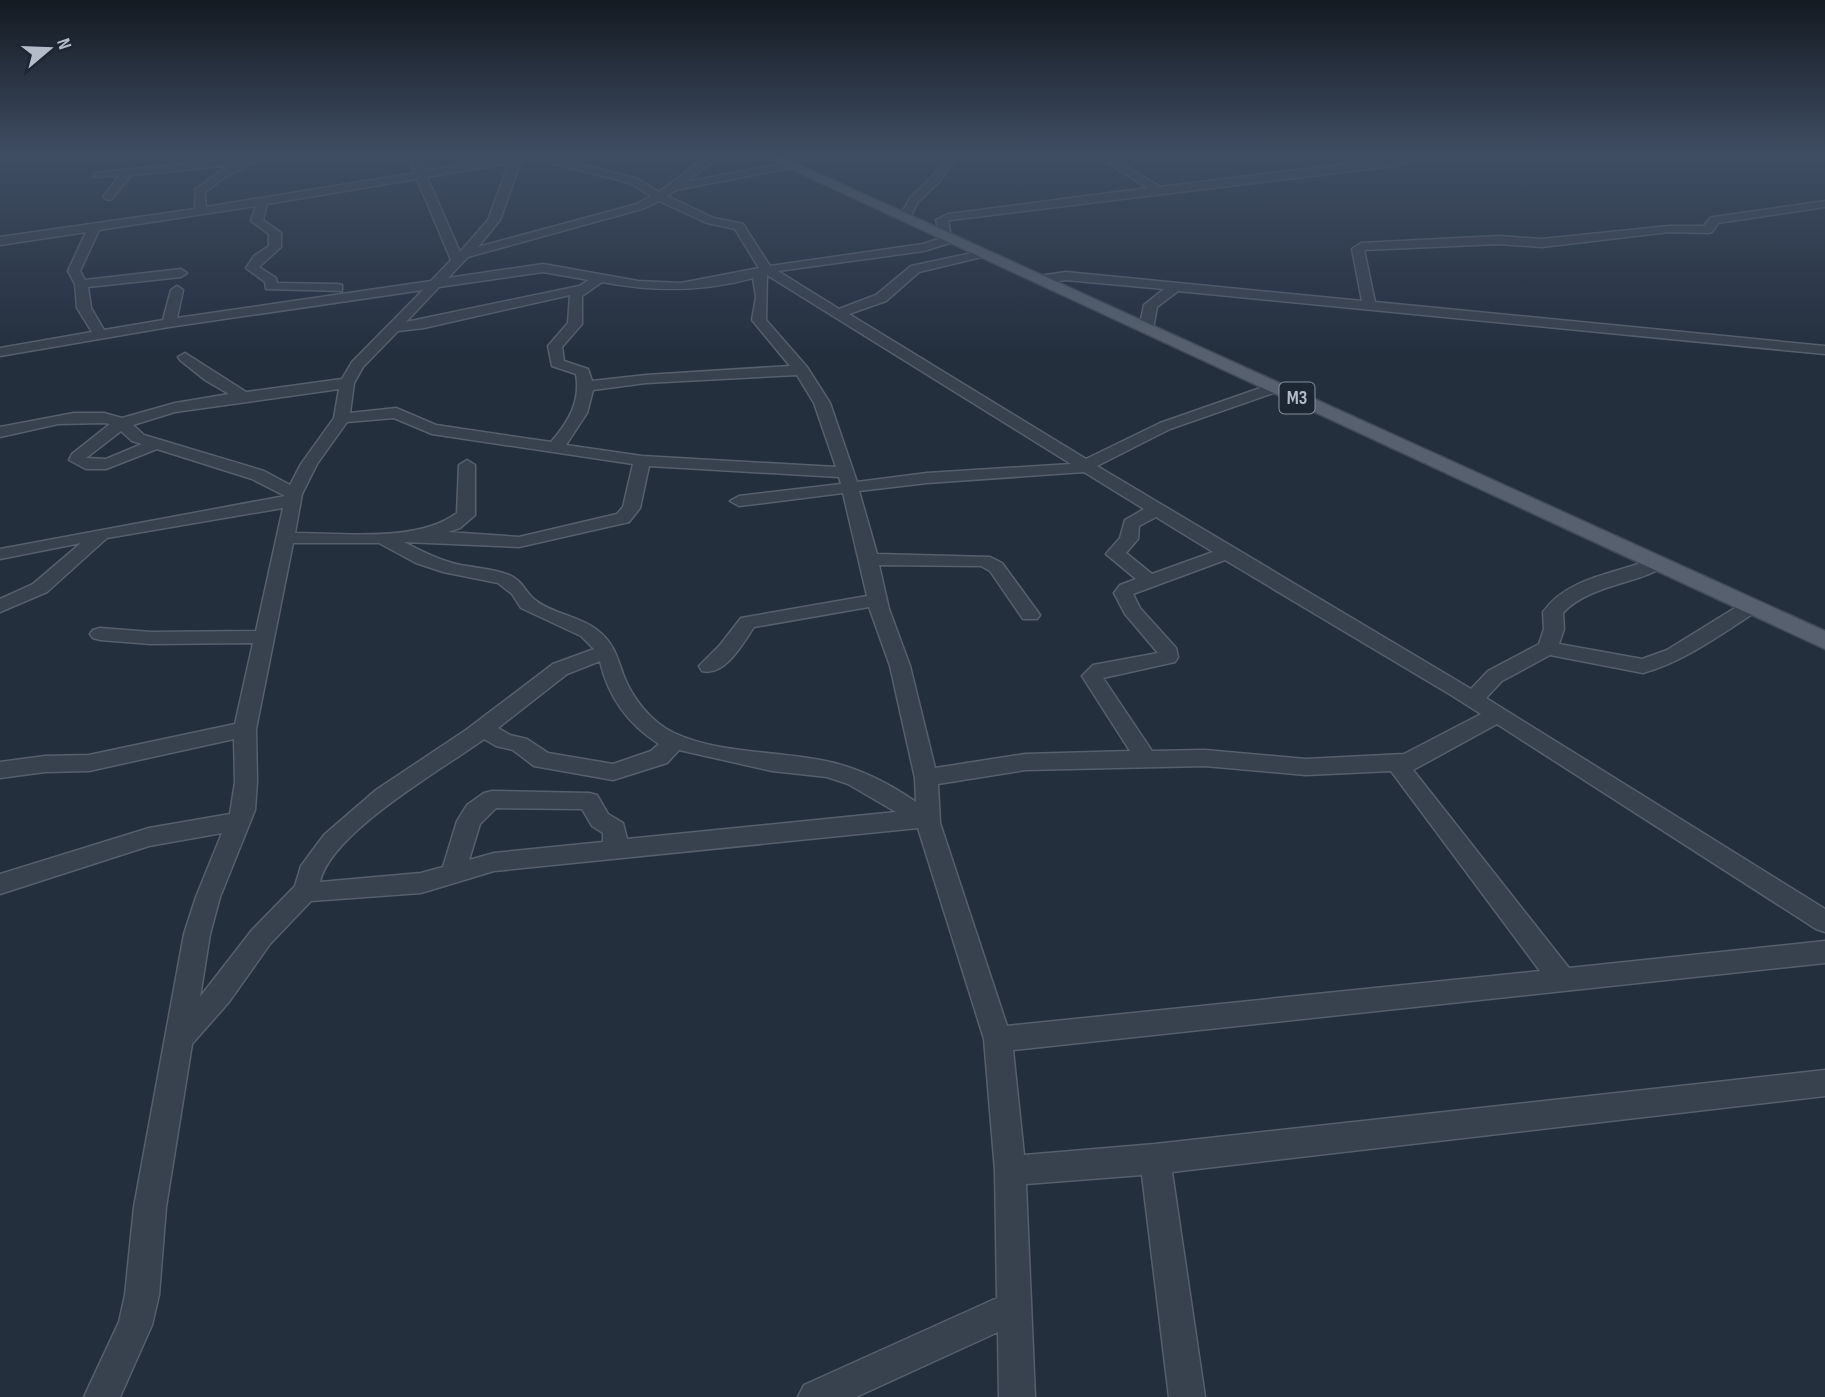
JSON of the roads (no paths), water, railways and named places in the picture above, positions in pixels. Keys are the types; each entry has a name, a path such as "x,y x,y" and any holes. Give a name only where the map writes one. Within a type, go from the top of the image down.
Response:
{"main road":[{"name":"M3","path":"912,221 1825,641"}],"street":[{"path":"0,241 137,221"},
{"path":"259,221 275,233 275,247 258,259 252,268 272,281 270,286 392,289"},
{"path":"446,221 464,257"},
{"path":"102,1397 135,1325 140,1305 150,1207 197,934 208,897 239,821 246,782 246,729 293,498 309,464 342,418 347,383 357,365 464,257 494,221"},
{"path":"464,257 588,221"},
{"path":"717,221 739,226 766,269 837,314 1558,752 1825,922"},
{"path":"464,257 503,259 638,285 681,287 738,278 766,269 924,247 948,238 942,221"},
{"path":"1369,306 1358,250 1361,247 1499,240 1542,243 1668,229 1708,230 1713,221"},
{"path":"94,228 75,268 81,284 84,308 100,335"},
{"path":"837,314 881,298 915,270 982,253"},
{"path":"0,352 169,323 543,268"},
{"path":"766,269 759,276 762,297 760,320 802,370 822,403 840,450 877,600 900,666 926,778 924,820 998,1038 1010,1171 1017,1397"},
{"path":"81,284 181,273"},
{"path":"1039,280 1066,276 1825,350"},
{"path":"394,327 424,324 581,289 601,278"},
{"path":"1146,329 1151,304 1175,287"},
{"path":"555,448 574,423 584,404 587,386 583,372 557,363 555,346 575,324 573,301 581,289"},
{"path":"169,323 177,290"},
{"path":"184,357 242,397"},
{"path":"587,386 646,379 802,370"},
{"path":"155,444 109,463 85,464 77,460 95,440 120,423 144,414 347,383"},
{"path":"342,418 396,413 432,429 642,461 848,480 927,478 1058,471 1084,465 1164,426 1274,388"},
{"path":"0,432 58,420 103,418 120,423 138,438 258,474 293,498"},
{"path":"286,538 419,536 519,542 623,518 631,508 642,461"},
{"path":"419,536 446,528 466,515 467,465"},
{"path":"739,501 848,480"},
{"path":"0,554 293,498"},
{"path":"1150,581 1115,554 1129,540 1130,524 1157,509"},
{"path":"0,606 40,588 102,535"},
{"path":"382,538 422,559 513,583 528,604 588,632 606,652 625,699 642,721 666,738 699,749 772,763 828,769 856,778 892,797 924,820"},
{"path":"1145,757 1093,676 1100,670 1168,657 1167,649 1132,610 1123,593 1227,553"},
{"path":"869,559 984,561 996,568 1030,615"},
{"path":"1548,648 1554,629 1553,612 1558,605 1600,580 1636,572 1656,564"},
{"path":"709,666 727,650 748,622 877,600"},
{"path":"1472,700 1494,676 1522,659 1548,648 1643,666 1674,655 1751,607"},
{"path":"100,634 151,638 266,637"},
{"path":"180,1038 219,994 261,937 306,890 310,873 332,841 384,796 482,729 561,669 606,652"},
{"path":"1495,716 1402,767 1406,778 1563,980"},
{"path":"0,770 44,764 89,763 246,729"},
{"path":"482,729 504,741 519,744 542,760 613,772 659,757 676,741"},
{"path":"926,778 1025,762 1145,757 1205,758 1306,767 1408,762"},
{"path":"454,874 459,843 478,806 492,799 589,801 600,820 615,829 615,850"},
{"path":"306,890 322,892 421,883 483,863 924,820"},
{"path":"0,884 149,837 239,821"},
{"path":"998,1038 1825,952"},
{"path":"1010,1171 1155,1159 1825,1083"},
{"path":"1155,1159 1187,1397"},
{"path":"816,1397 1013,1308"}]}
